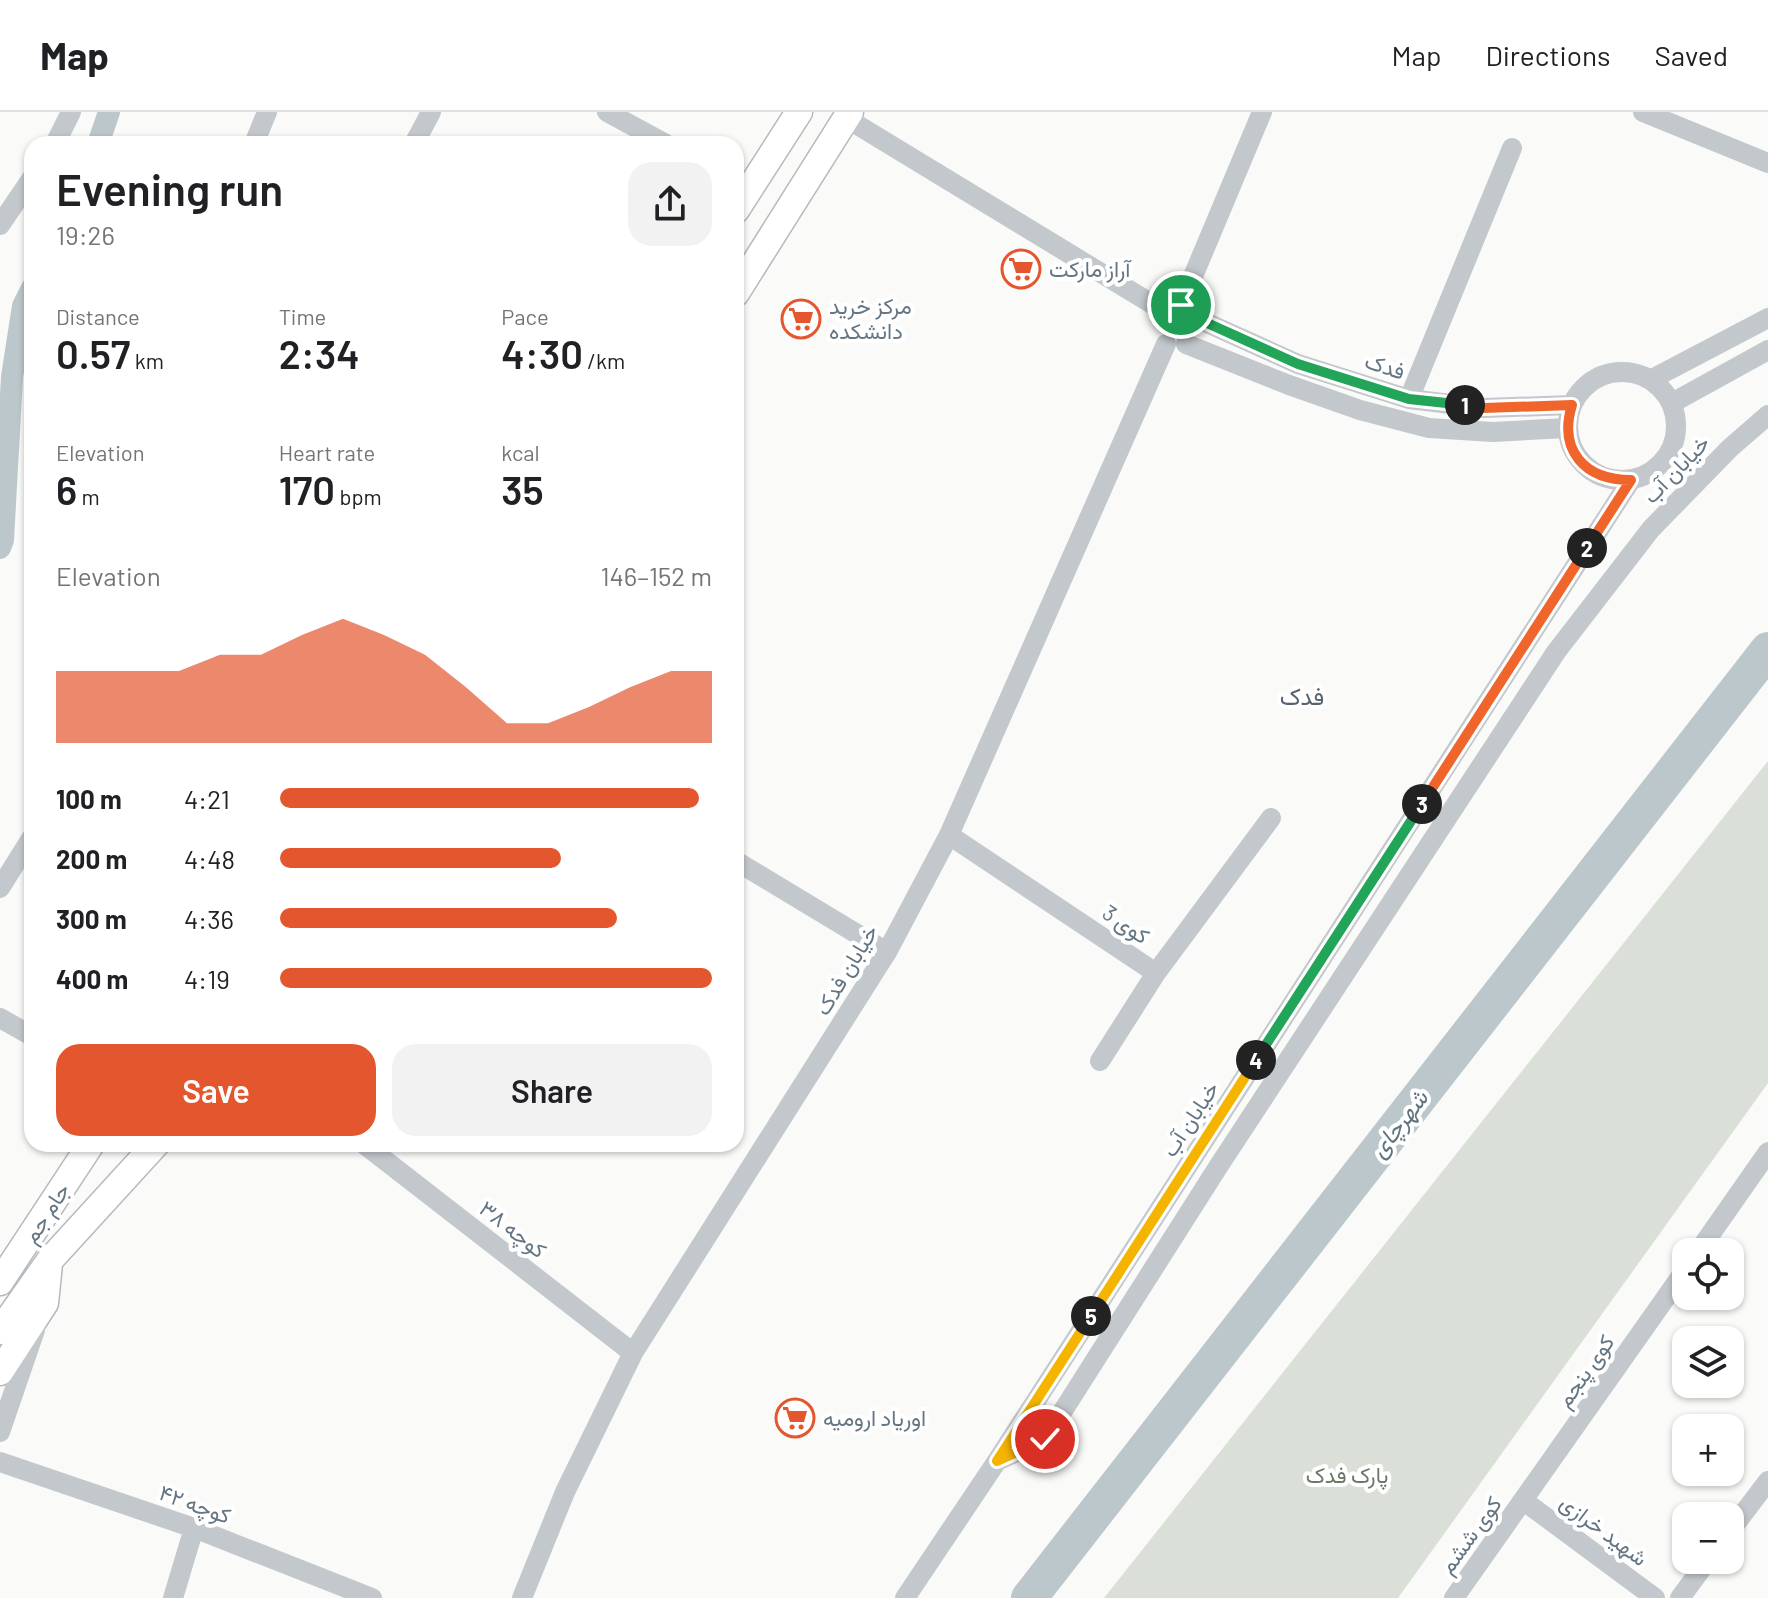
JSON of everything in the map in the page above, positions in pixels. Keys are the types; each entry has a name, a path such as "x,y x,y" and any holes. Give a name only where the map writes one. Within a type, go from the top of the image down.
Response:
{"main road":[{"path":"744,188 799,112"},
{"path":"744,280 848,115"},
{"name":"جام جم","path":"0,1282 86,1152"},
{"name":"جام جم","path":"0,1331 50,1260 149,1152"},
{"path":"0,1248 36,1229"},
{"path":"0,1372 45,1303 50,1260"}],"street":[{"path":"59,136 71,112"},
{"path":"257,136 267,112"},
{"path":"418,136 431,112"},
{"path":"607,112 651,136"},
{"path":"1180,311 1262,112"},
{"path":"1643,112 1768,163"},
{"name":"فدک","path":"848,115 1180,311 1298,364 1409,399 1484,408 1572,405"},
{"path":"1409,399 1512,148"},
{"path":"0,225 24,190"},
{"path":"1180,311 1156,318 1155,328 1159,337 1360,410 1429,428 1493,432 1567,428"},
{"path":"1176,344 1193,337 1197,328 1180,311"},
{"path":"1650,380 1768,318"},
{"name":"خیابان فدک","path":"522,1598 565,1492 633,1353 887,952 949,835 1176,344"},
{"path":"1672,403 1768,350"},
{"path":"1633,373 1663,390 1672,403 1677,422 1674,442 1665,460 1650,473 1631,480 1612,480 1595,474 1571,446 1567,428 1572,405 1582,389 1597,378 1633,373"},
{"name":"خیابان آب","path":"997,1461 1045,1439 1218,1167 1556,652 1651,529 1730,448 1768,415"},
{"name":"خیابان آب","path":"905,1598 997,1461 1631,480"},
{"name":"کوی 3","path":"949,835 1156,973 1271,818"},
{"path":"0,888 24,850"},
{"path":"744,866 887,952"},
{"path":"1100,1061 1156,973"},
{"path":"0,1018 24,1032"},
{"name":"کوچه ۳۸","path":"374,1152 633,1353"},
{"path":"1708,1238 1768,1152"},
{"name":"کوی پنجم","path":"1524,1501 1672,1289"},
{"path":"0,1432 45,1303"},
{"name":"کوچه ۴۲","path":"0,1462 194,1528 372,1598"},
{"path":"1744,1513 1768,1481"},
{"name":"کوی ششم","path":"1454,1598 1524,1501"},
{"name":"شهید خرازی","path":"1524,1501 1655,1598"},
{"path":"173,1598 194,1528"},
{"path":"1680,1598 1698,1574"}],"green space":[{"name":"پارک فدک","path":"1768,761 1768,1083 1398,1598 1104,1598"}],"waterway":[{"path":"101,136 109,112"},
{"path":"0,548 3,540 12,377 24,304"},
{"name":"شهرچای","path":"1029,1598 1768,650"}],"place":[{"name":"آراز مارکت","path":"1021,269"},
{"name":"مرکز خرید دانشکده","path":"801,319"},
{"name":"اوریاد ارومیه","path":"795,1418"}],"district":[{"name":"فدک","path":"1302,697"}],"route":[{"path":"1045,1439 997,1461 1631,480 1612,480 1595,474 1581,462 1571,446 1567,428 1572,405 1484,408 1409,399 1298,364 1196,318 1190,309 1181,305"}]}
